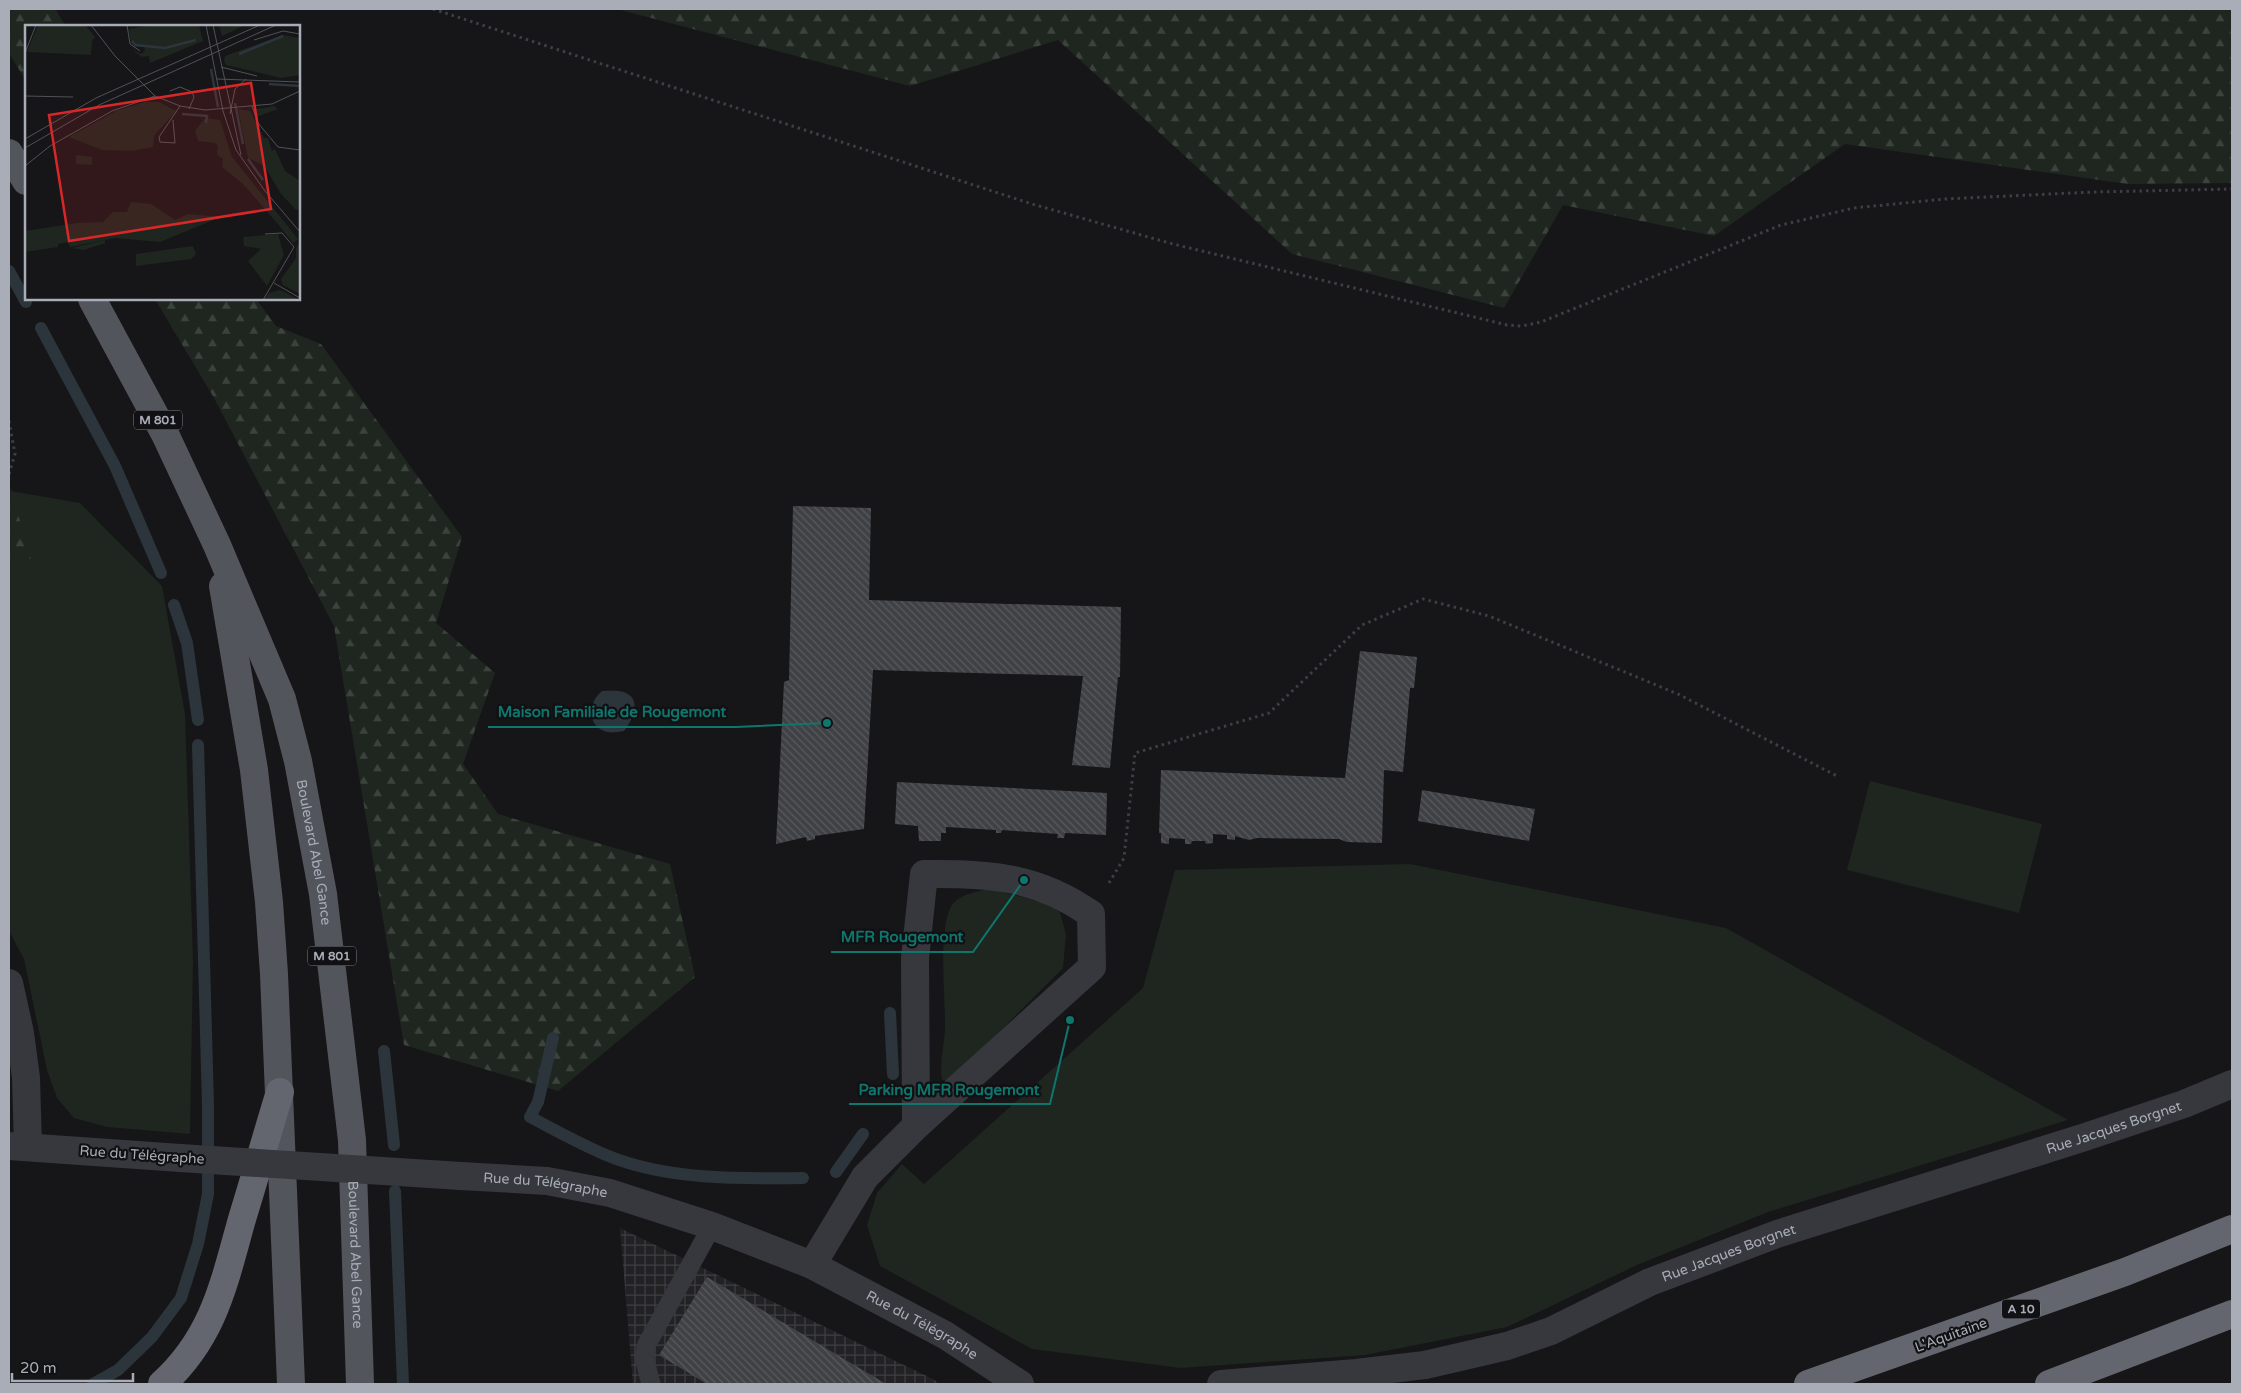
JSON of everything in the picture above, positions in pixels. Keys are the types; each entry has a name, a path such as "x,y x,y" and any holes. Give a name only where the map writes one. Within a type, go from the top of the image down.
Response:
{"highway":[{"path":"162,1384 186,1359 203,1332 226,1281 280,1092"},
{"name":"L'Aquitaine","path":"1808,1384 2115,1275 2232,1229"},
{"path":"2049,1384 2232,1314"}],"main road":[{"path":"9,153 25,179"},
{"name":"Boulevard Abel Gance","path":"93,300 165,434 217,545 282,699 298,761 323,894 352,1140 360,1384"},
{"name":"Boulevard Abel Gance","path":"217,545 261,829 273,956 291,1384"}],"street":[{"path":"812,1265 865,1177 916,1126 1092,967 1091,914 1071,900 1024,880 970,873 924,874 915,958 916,1126"},
{"name":"Rue du Télégraphe","path":"9,983 20,1033 26,1078 18,1147 547,1181 610,1193 712,1226 812,1265 945,1335 1020,1384"},
{"name":"Rue Jacques Borgnet","path":"1221,1384 1356,1373 1425,1365 1507,1346 1551,1331 1650,1282 1777,1234 2082,1138 2184,1104 2232,1084"}],"lane":[{"path":"651,1384 644,1357 646,1344 712,1226"}],"path":[{"path":"433,9 1032,204 1173,244 1507,325 1522,326 1541,322 1782,225 1854,208 1945,199 2092,192 2232,189"},
{"path":"9,421 15,454 9,474"},
{"path":"1091,914 1124,858 1135,753 1269,713 1362,625 1423,598 1489,616 1678,694 1837,776"}],"shaded area":[{"path":"602,691 624,692 634,701 634,712 624,731 607,732 595,725 591,713 592,707 597,696"},
{"path":"620,1228 933,1379 940,1384 633,1384"}],"green space":[{"path":"9,9 55,9 65,25 25,25 25,79 9,53"},
{"path":"617,9 2232,9 2232,183 2128,184 1845,144 1714,236 1563,205 1504,308 1292,254 1058,40 910,86"},
{"path":"156,300 257,300 276,326 321,344 462,537 436,623 495,673 463,764 498,814 670,864 695,977 558,1091 404,1045 334,626 214,398"},
{"path":"9,483 31,559 9,569"},
{"path":"11,491 80,503 162,586 185,714 193,960 190,1134 107,1127 74,1118 57,1098 47,1070 24,959 9,931 9,494"},
{"path":"1870,781 2042,824 2019,913 1847,870"},
{"path":"1410,864 1726,928 2068,1120 1768,1212 1637,1265 1507,1327 1365,1355 1181,1368 1032,1349 880,1266 867,1225 877,1193 902,1164 924,1184 1143,988 1175,870"},
{"path":"990,889 1053,905 1060,913 1066,934 1063,968 950,1081 942,1080 941,1061 945,1030 943,947 947,916 955,901 969,894"}],"building":[{"path":"793,506 871,508 869,600 1121,607 1120,677 1118,677 1110,768 1072,765 1083,676 873,670 864,829 815,836 815,839 807,841 806,837 776,844 784,682 789,680"},
{"path":"1360,651 1417,657 1414,688 1410,688 1403,772 1384,770 1382,843 1347,842 1339,839 1257,838 1249,840 1235,836 1235,840 1227,839 1227,835 1213,834 1213,843 1206,844 1205,841 1192,841 1191,844 1185,844 1185,839 1169,838 1169,844 1161,843 1161,833 1159,833 1161,770 1345,778"},
{"path":"897,782 1107,793 1106,835 1065,833 1064,838 1057,838 1058,834 1002,830 1001,833 996,833 996,830 946,827 946,833 941,833 941,841 919,841 918,826 895,824"},
{"path":"1422,790 1535,809 1529,841 1418,821"},
{"path":"707,1277 886,1384 707,1384 659,1355"}],"waterway":[{"path":"9,271 26,302"},
{"path":"41,328 115,466 161,573"},
{"path":"174,605 187,643 198,720"},
{"path":"93,1384 118,1370 152,1337 181,1298 198,1244 208,1194 208,1105 198,745"},
{"path":"890,1013 893,1074"},
{"path":"553,1038 538,1102 530,1117 606,1155 653,1169 678,1174 729,1178 803,1178"},
{"path":"384,1051 394,1145"},
{"path":"836,1172 863,1134"},
{"path":"395,1191 403,1384"}],"place":[{"name":"Maison Familiale de Rougemont","path":"827,723"},
{"name":"MFR Rougemont","path":"1024,880"},
{"name":"Parking MFR Rougemont","path":"1070,1020"}]}
